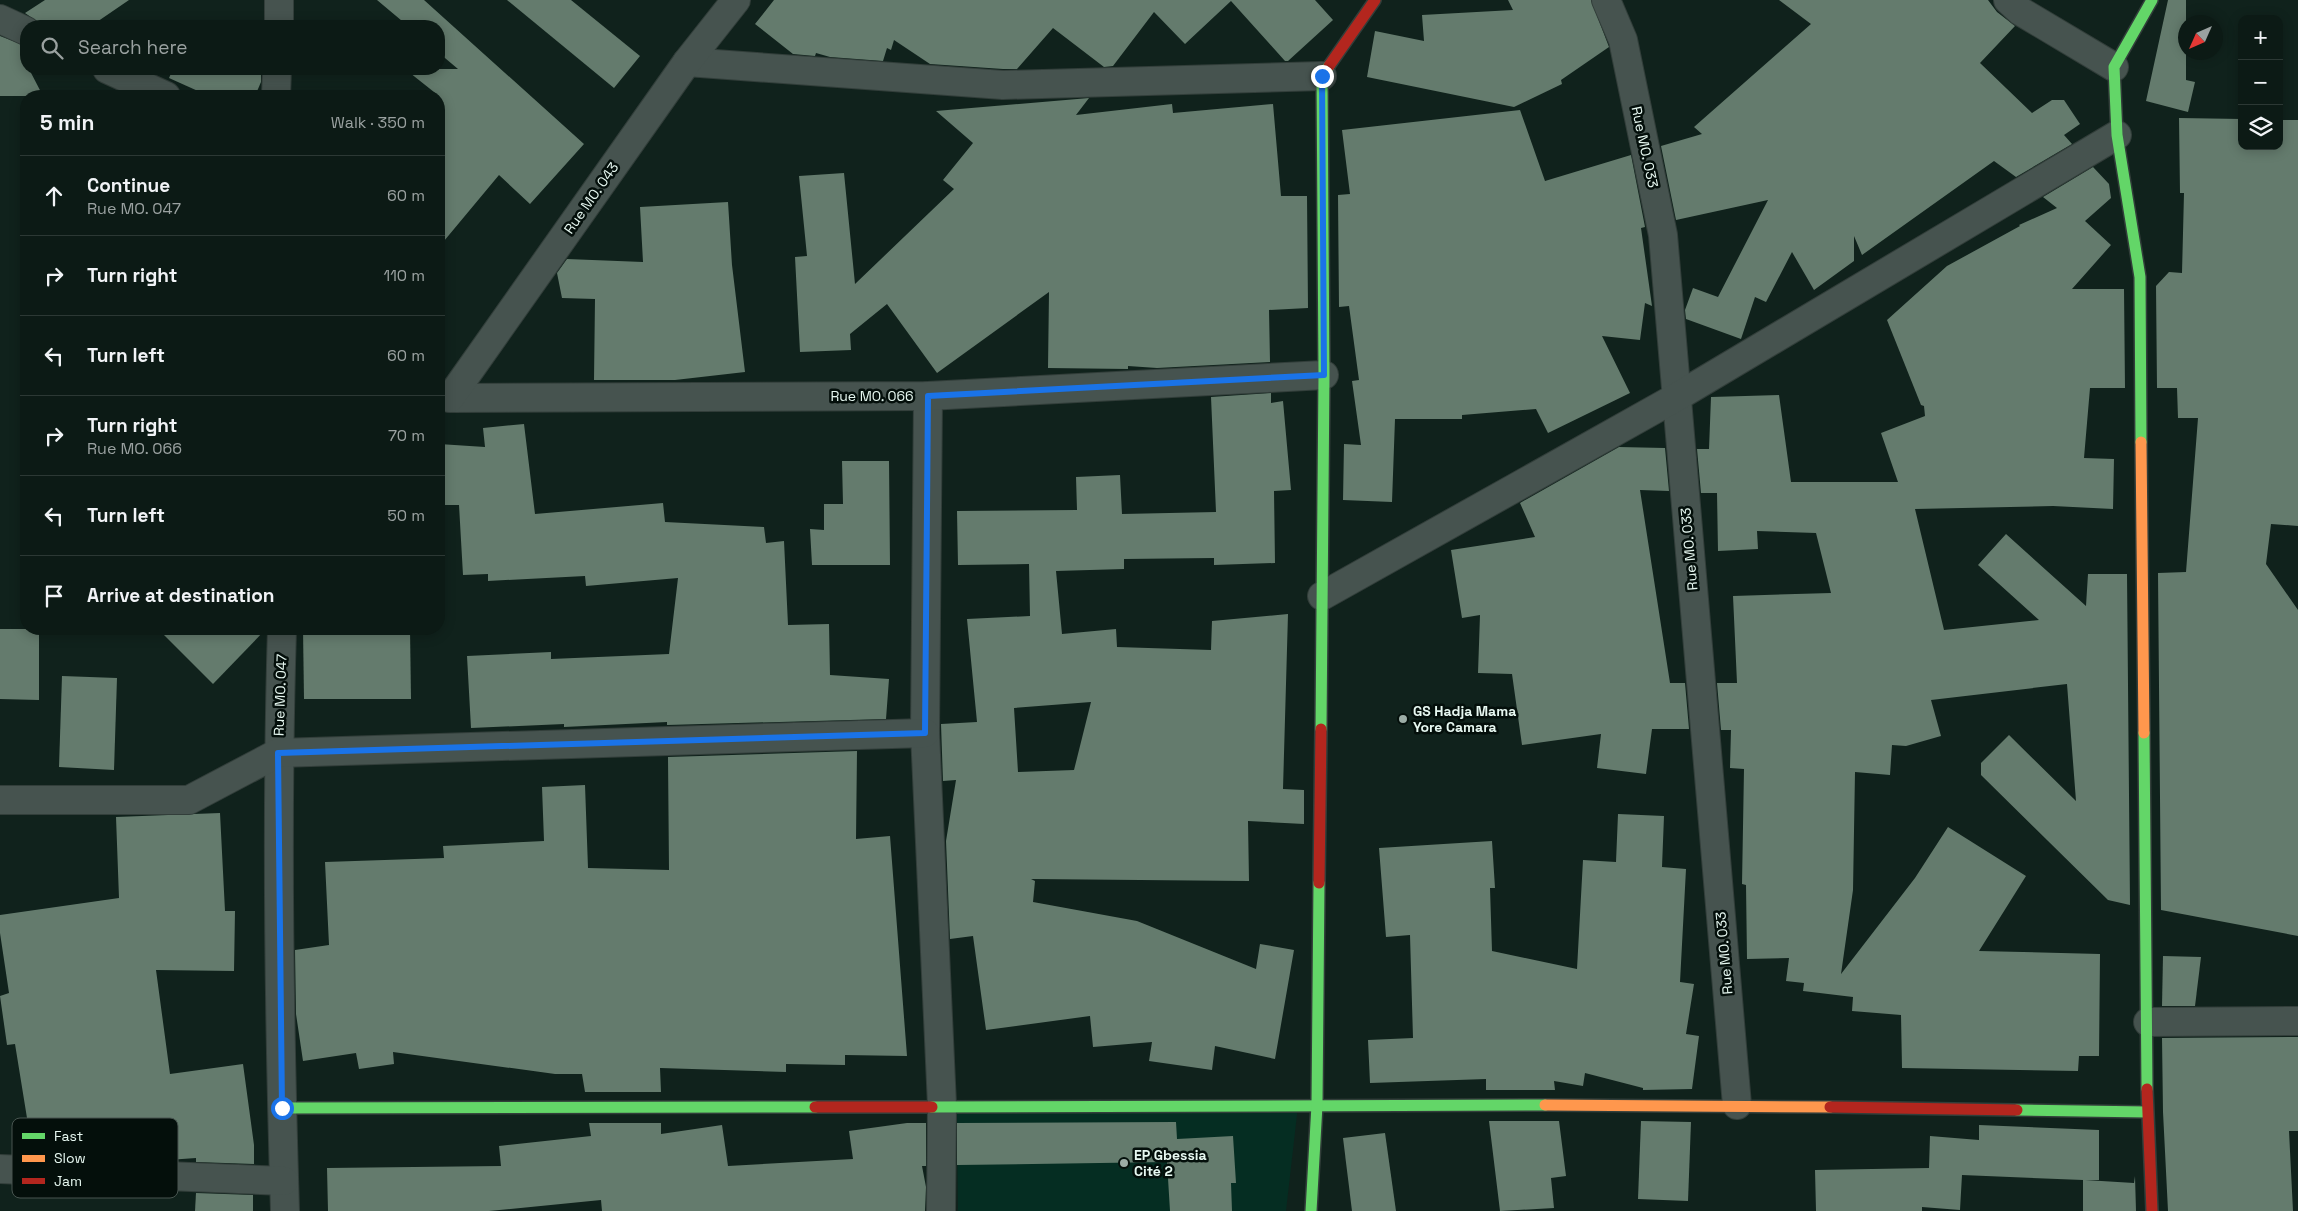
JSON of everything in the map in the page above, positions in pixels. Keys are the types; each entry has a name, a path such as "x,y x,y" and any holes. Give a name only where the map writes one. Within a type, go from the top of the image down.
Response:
{"street":[{"path":"278,20 279,0"},
{"name":"Rue MO. 043","path":"450,398 687,62 736,0"},
{"path":"1311,1211 1317,1105 1322,596 1324,375 1322,76 1375,0"},
{"name":"Rue MO. 033","path":"1606,0 1623,40 1663,235 1675,398 1737,1105"},
{"path":"2008,0 2020,11 2114,67"},
{"path":"2152,0 2114,67 2117,135 2140,277 2148,1112 2152,1211"},
{"path":"0,19 20,28"},
{"path":"687,62 1003,85 1322,76"},
{"path":"120,75 153,90"},
{"path":"276,90 277,75"},
{"path":"1322,596 1675,398 2117,135"},
{"name":"Rue MO. 066","path":"450,398 928,396 1324,375"},
{"path":"928,396 925,733 942,1105 942,1211"},
{"name":"Rue MO. 047","path":"282,635 278,753 285,1211"},
{"path":"0,800 190,800 278,753 925,733"},
{"path":"2148,1022 2298,1021"},
{"path":"282,1108 942,1105 1737,1105 2148,1112"},
{"path":"178,1176 284,1181"}],"shaded area":[{"name":"EP Gbessia Cité 2","path":"1298,1106 1286,1211 958,1211 957,1111"}],"building":[{"path":"45,0 129,0 100,20 35,20 25,13"},
{"path":"377,0 424,0 584,144 530,204 499,175 445,240 445,90 431,90 413,75 445,75 445,69 458,69 445,58 445,20 401,20"},
{"path":"507,0 571,0 640,56 614,88"},
{"path":"774,0 1315,0 1333,20 1288,61 1285,61 1231,1 1185,44 1154,12 1113,66 1104,67 1053,28 1017,69 1003,69 930,64 894,40 891,50 887,48 883,61 830,57 816,53 815,56 793,54 755,24"},
{"path":"1508,0 1591,0 1609,47 1561,80 1562,84 1514,107 1367,77 1375,31 1424,41 1422,15 1513,10"},
{"path":"1779,0 1988,0 1997,12 2015,26 1980,63 2032,113 2052,100 2064,100 2080,124 2064,135 2072,144 2016,177 1994,161 1862,255 1854,236 1854,261 1814,290 1792,252 1766,302 1755,297 1741,339 1686,319 1685,310 1693,288 1718,297 1768,200 1676,220 1661,146 1702,134 1694,127 1811,24"},
{"path":"2168,0 2186,0 2186,15 2178,15 2178,60 2186,60 2186,80 2195,82 2188,112 2146,101"},
{"path":"0,36 20,44 20,75 32,75 40,90 20,90 20,96 0,96"},
{"path":"170,75 261,75 261,82 258,90 196,90 169,78"},
{"path":"1089,98 1076,115 1172,104 1173,113 1273,104 1281,196 1307,196 1308,308 1269,310 1270,362 1157,368 1128,366 1128,369 1048,368 1049,292 937,373 887,304 850,334 851,350 800,352 795,257 807,256 799,176 844,173 855,284 954,189 943,180 973,143 936,111"},
{"path":"1520,110 1545,181 1631,155 1645,227 1641,228 1652,306 1645,303 1640,340 1602,336 1630,393 1548,433 1536,409 1462,415 1462,419 1395,419 1392,502 1343,500 1344,444 1361,445 1352,381 1359,380 1349,306 1339,307 1338,195 1350,194 1342,130"},
{"path":"2179,118 2238,119 2238,150 2283,150 2283,120 2298,120 2298,526 2271,524 2266,564 2298,610 2298,936 2161,910 2158,573 2186,572 2198,418 2178,418 2177,388 2157,388 2156,286 2169,272 2182,273 2184,193 2180,193"},
{"path":"2093,167 2109,184 2111,198 2085,221 2111,245 2072,289 2124,289 2125,388 2090,388 2084,458 2114,459 2113,509 2053,506 1915,509 1944,630 2039,620 1978,565 2006,534 2086,606 2088,574 2127,574 2130,905 2108,900 1981,775 1981,763 2009,735 2076,801 2067,684 1931,700 1941,736 1906,746 1892,745 1890,775 1855,772 1853,890 1841,974 1915,878 1948,827 2026,876 1979,951 2100,954 2099,1056 2079,1056 2078,1071 1902,1068 1901,1015 1852,1011 1853,997 1803,991 1804,983 1786,981 1789,958 1747,959 1746,885 1742,884 1744,769 1730,768 1731,730 1721,730 1717,683 1737,683 1733,596 1831,593 1816,533 1757,531 1758,549 1718,551 1717,493 1701,493 1697,449 1709,449 1711,397 1779,395 1791,482 1898,482 1881,433 1925,416 1924,406 1921,405 1887,320 1947,266 2019,225 2057,208 2043,197"},
{"path":"728,202 732,265 745,372 675,380 594,380 595,299 562,298 557,273 567,259 643,262 640,207"},
{"path":"1271,393 1271,403 1283,401 1291,490 1274,491 1275,563 1214,565 1214,558 1124,559 1124,569 1056,571 1062,634 1116,629 1117,647 1211,650 1212,621 1288,614 1283,789 1304,790 1304,824 1248,821 1249,881 1031,879 1035,881 1033,902 1137,921 1256,969 1260,944 1294,950 1275,1059 1215,1046 1212,1070 1149,1061 1152,1042 1093,1047 1090,1016 986,1030 973,936 950,939 946,841 956,780 943,781 941,724 977,722 967,619 1030,616 1029,564 958,565 957,511 1077,510 1076,477 1120,475 1122,514 1216,512 1211,397","holes":["1091,702 1074,770 1018,772 1014,708"]},
{"path":"524,424 535,514 663,503 665,522 764,527 766,543 784,541 788,625 829,624 830,675 889,679 886,719 667,725 667,722 564,727 564,724 471,728 467,656 551,652 551,659 669,654 678,578 586,586 585,576 488,581 488,574 463,575 459,505 445,505 445,444 485,447 483,428"},
{"path":"1619,447 1665,448 1669,491 1640,490 1670,683 1685,683 1689,729 1652,729 1646,774 1597,768 1601,734 1522,745 1512,674 1478,673 1480,615 1462,618 1451,550 1535,537 1520,503"},
{"path":"842,461 889,461 890,565 812,565 810,529 824,530 824,504 843,504"},
{"path":"0,629 20,629 20,635 39,635 39,700 0,699"},
{"path":"164,635 260,635 213,684"},
{"path":"303,635 410,635 411,699 304,699"},
{"path":"62,676 117,678 114,770 59,767"},
{"path":"857,751 856,839 890,836 907,1056 845,1055 845,1065 786,1064 786,1072 660,1068 661,1092 585,1092 582,1074 555,1074 393,1052 394,1064 359,1069 356,1053 303,1061 296,1014 295,950 329,945 325,862 444,858 443,846 544,841 542,787 585,785 588,868 669,870 668,757"},
{"path":"220,813 225,911 235,911 234,971 156,970 170,1074 243,1064 254,1145 254,1164 196,1162 196,1158 178,1159 178,1118 27,1118 15,1044 7,1045 0,996 9,993 0,933 0,915 119,898 116,817"},
{"path":"1618,814 1664,816 1662,867 1686,869 1680,982 1694,984 1686,1034 1699,1036 1692,1089 1643,1090 1643,1088 1585,1073 1583,1086 1554,1081 1555,1090 1486,1090 1486,1079 1370,1083 1368,1040 1413,1038 1410,935 1386,937 1379,848 1492,841 1495,888 1490,888 1492,951 1577,969 1583,860 1616,862"},
{"path":"2163,956 2201,957 2195,1006 2162,1006"},
{"path":"2298,1037 2298,1131 2289,1131 2293,1211 2168,1211 2163,1112 2162,1038"},
{"path":"1489,1121 1559,1121 1566,1176 1551,1178 1554,1208 1500,1211"},
{"path":"1641,1121 1691,1122 1688,1201 1638,1199"},
{"path":"1176,1122 1177,1139 1233,1136 1236,1183 1231,1183 1232,1211 1170,1211 1167,1162 957,1165 957,1123"},
{"path":"589,1123 661,1123 661,1134 722,1125 728,1166 853,1159 849,1131 907,1123 926,1123 926,1166 922,1166 926,1187 925,1211 602,1211 601,1200 489,1211 328,1211 327,1168 501,1166 499,1146 591,1136"},
{"path":"1979,1125 2099,1130 2099,1180 2085,1180 2134,1183 2135,1176 2136,1211 2083,1211 2083,1180 1962,1175 1960,1210 1922,1207 1922,1211 1816,1211 1815,1170 1929,1168 1930,1136 1979,1140"},
{"path":"1385,1133 1396,1211 1352,1211 1343,1138"},
{"path":"196,1193 253,1195 253,1211 195,1211"}],"traffic: fast":[{"path":"2141,442 2140,277 2117,135 2114,67 2152,0"},
{"path":"1321,729 1324,375 1322,76 1329,66"},
{"path":"2144,733 2147,1089"},
{"path":"1311,1211 1317,1105 1319,883"},
{"path":"932,1107 1545,1105"},
{"path":"281,1108 815,1107"},
{"path":"2017,1110 2147,1112"}],"traffic: slow":[{"path":"2141,442 2144,733"},
{"path":"1545,1105 1830,1107"}],"traffic: jam":[{"path":"1329,66 1375,0"},
{"path":"1319,883 1321,729"},
{"path":"2147,1089 2152,1211"},
{"path":"815,1107 932,1107"},
{"path":"1830,1107 2017,1110"}],"place":[{"name":"GS Hadja Mama Yore Camara","path":"1403,719"},
{"name":"EP Gbessia Cité 2","path":"1124,1163"}],"route":[{"path":"282,1108 278,753 925,733 928,396 1324,375 1322,76"}]}
